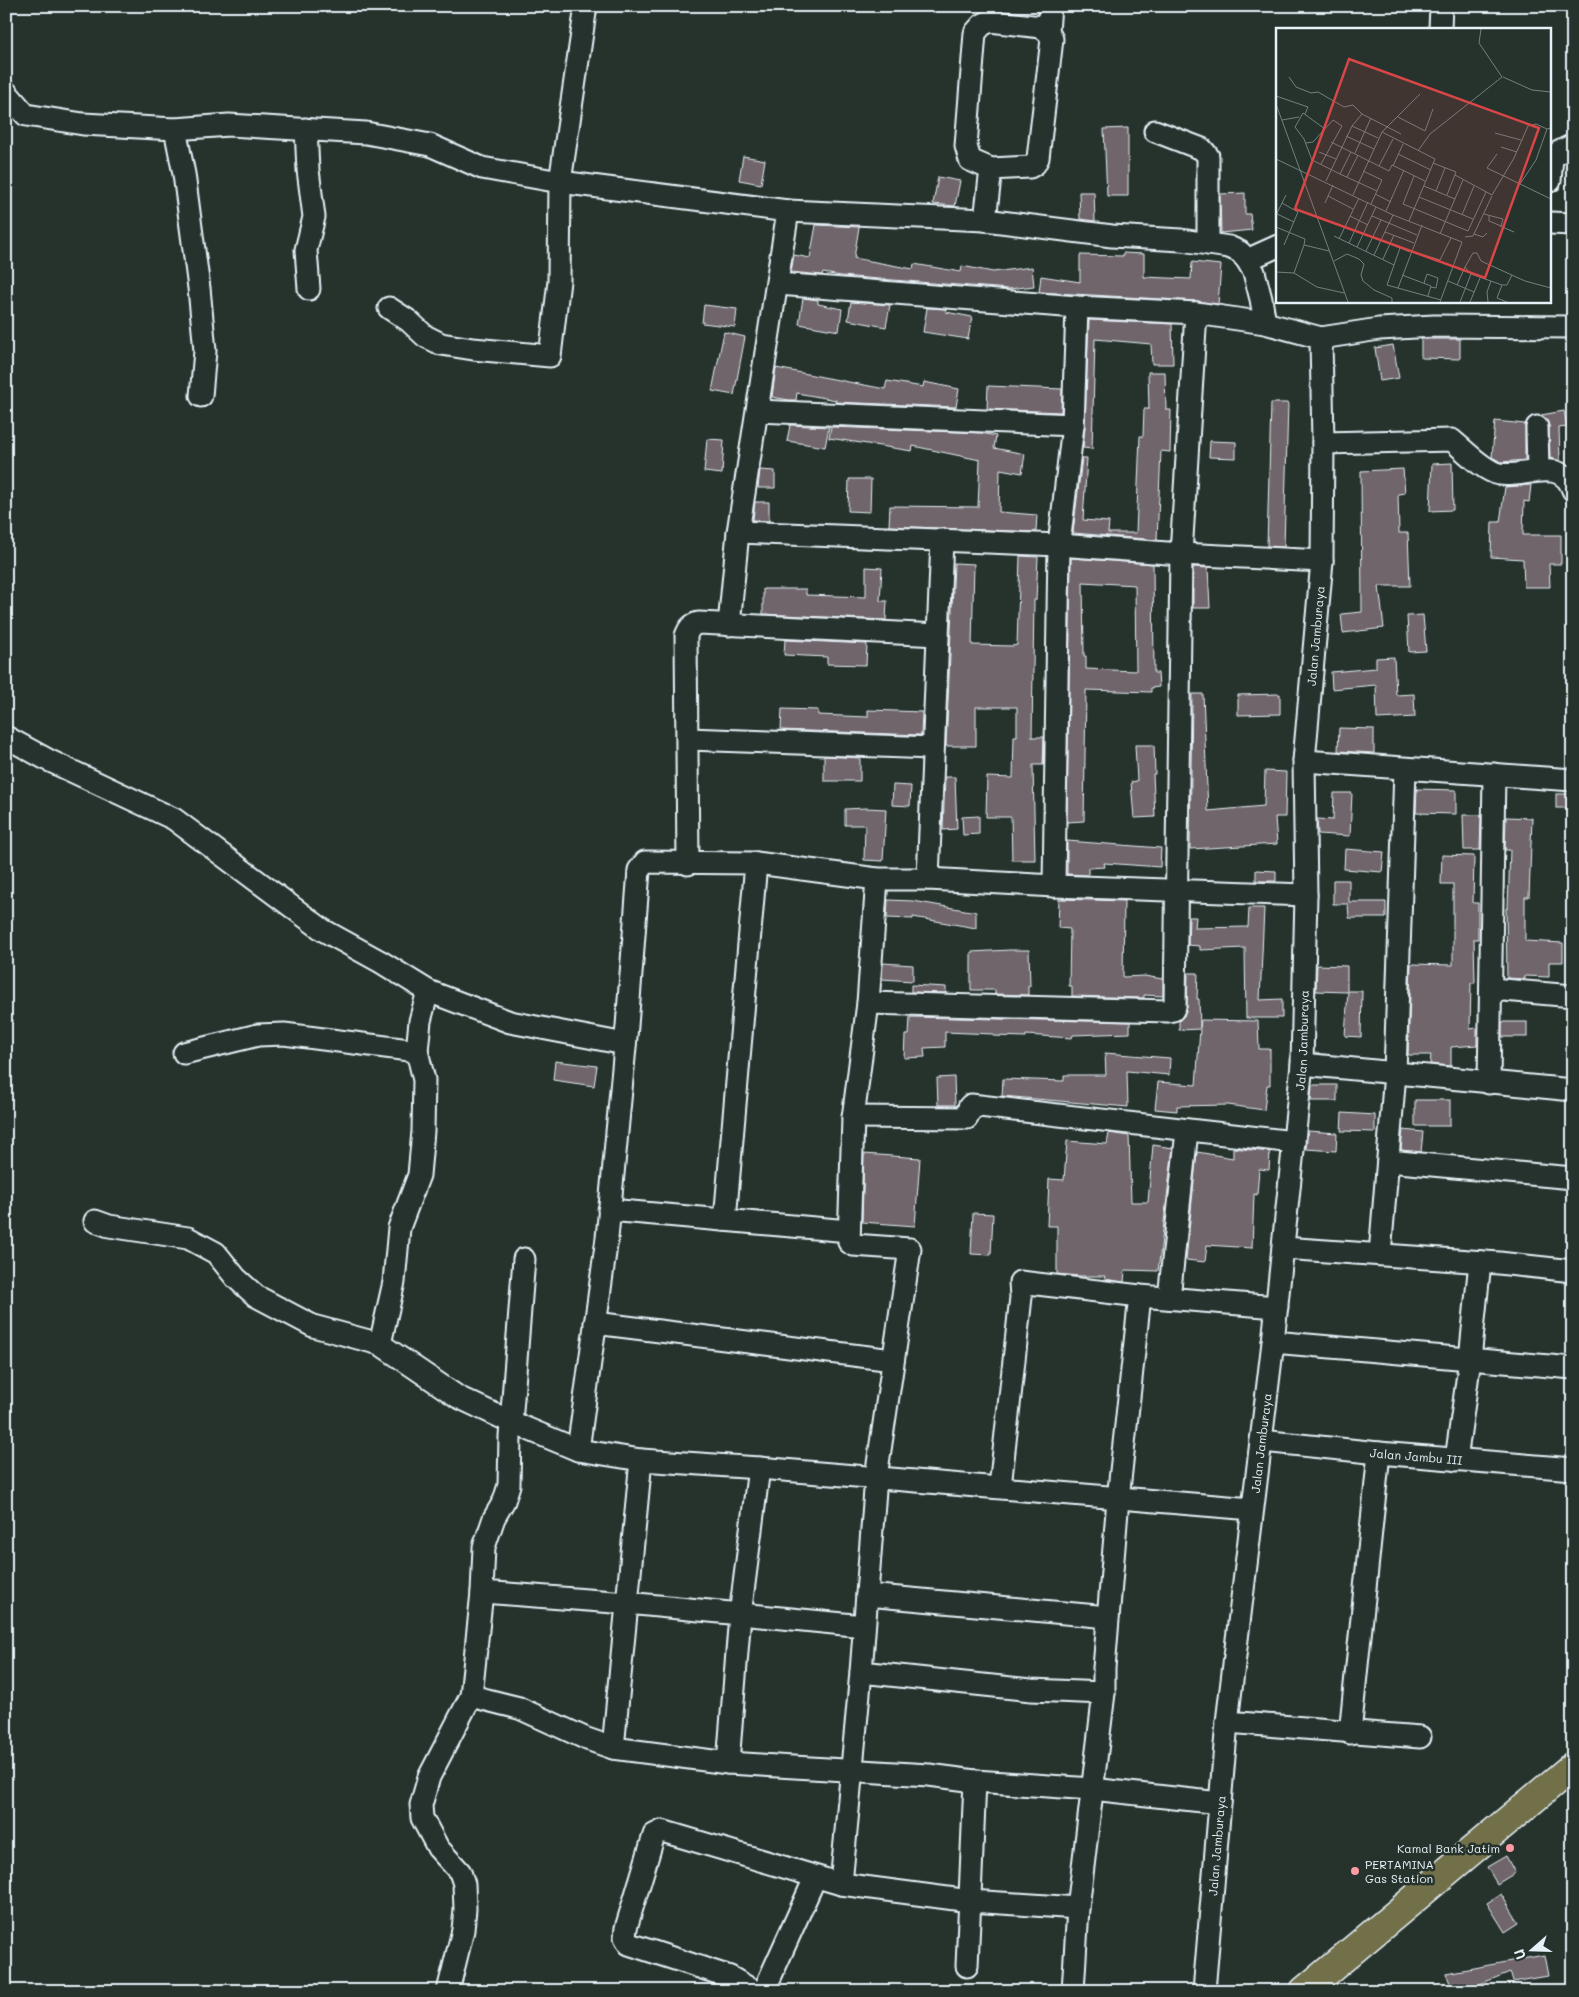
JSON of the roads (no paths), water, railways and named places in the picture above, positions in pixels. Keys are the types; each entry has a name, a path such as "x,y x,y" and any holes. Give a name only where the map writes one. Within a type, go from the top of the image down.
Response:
{"highway":[{"path":"1304,1991 1573,1766"}],"street":[{"path":"389,308 409,321 425,336 441,344 550,356 559,281 560,182 586,6"},
{"path":"1048,32 1050,6"},
{"path":"1440,28 1441,6"},
{"path":"990,21 1041,27 1048,32 1052,39 1038,158 1035,164 1030,167 991,169 970,160 966,146 974,33 982,25 990,21"},
{"path":"6,92 26,115 83,124 175,129 229,124 366,133 430,145 482,168 560,182 788,211 985,220 1112,236 1181,240 1229,247 1240,252 1254,272 1265,323"},
{"path":"175,129 184,174 199,288 205,351 201,396"},
{"path":"306,129 308,170 314,217 306,250 309,289"},
{"path":"1155,131 1202,149 1208,156 1208,244"},
{"path":"1552,158 1573,145"},
{"path":"985,220 991,169"},
{"path":"728,624 738,532 788,211"},
{"path":"1552,223 1573,224"},
{"path":"1247,260 1276,247"},
{"path":"778,284 1077,307 1196,313 1265,323 1321,338 1379,329 1434,326 1573,326"},
{"path":"1054,886 1059,545 1072,425 1077,307"},
{"path":"868,1003 1168,1012 1173,1010 1175,1006 1181,554 1196,313"},
{"name":"Jalan Jamburaya","path":"1204,1991 1228,1722 1252,1509 1262,1441 1302,1064 1306,895 1304,761 1322,561 1323,449 1321,338"},
{"path":"758,411 1072,425"},
{"path":"1537,427 1538,470"},
{"path":"1323,449 1431,450 1454,448 1458,445 1488,470 1500,474 1538,470 1558,472 1572,488"},
{"path":"738,532 1059,545 1181,554 1322,561"},
{"path":"928,878 942,540"},
{"path":"688,864 686,636 692,625 699,623 728,624 938,635"},
{"path":"6,737 48,760 174,819 323,930 428,991 510,1022 625,1044"},
{"path":"688,739 934,748"},
{"path":"1304,761 1573,780"},
{"path":"1380,1254 1395,1073 1406,769"},
{"path":"1489,1083 1494,774"},
{"path":"578,1450 609,1210 639,870 645,862 688,864 756,863 877,879 928,878 1054,886 1306,895"},
{"path":"725,1220 756,863"},
{"path":"841,1884 861,1672 876,1477 910,1249 854,1245 848,1242 853,1117 868,1003 877,879"},
{"path":"1492,988 1573,996"},
{"path":"380,1344 394,1282 399,1228 419,1175 423,1131 424,1080 417,1051 420,1021 428,991"},
{"path":"184,1053 258,1035 284,1034 417,1051"},
{"path":"1302,1064 1573,1090"},
{"path":"853,1117 966,1118 969,1114 968,1106 971,1105 1294,1142"},
{"path":"1169,1298 1188,1130"},
{"path":"1388,1161 1573,1178"},
{"path":"609,1210 849,1231"},
{"path":"95,1221 109,1226 188,1238 216,1253 236,1278 256,1296 313,1326 380,1344 458,1397 578,1450 641,1460 876,1477 1252,1509"},
{"path":"1283,1248 1380,1254 1573,1271"},
{"path":"448,1991 463,1930 465,1908 464,1884 460,1872 438,1848 422,1818 421,1805 429,1777 471,1696 482,1592 484,1547 494,1518 504,1501 509,1485 511,1422 524,1259"},
{"path":"1456,1460 1470,1359 1480,1262"},
{"path":"1000,1488 1021,1297 1020,1282 1140,1296 1277,1307"},
{"path":"1073,1991 1078,1908 1104,1693 1118,1499 1140,1296"},
{"path":"595,1323 893,1360"},
{"path":"1273,1342 1573,1368"},
{"name":"Jalan Jambu III","path":"1262,1441 1456,1460 1573,1469"},
{"path":"1350,1733 1379,1453"},
{"path":"613,1748 641,1460"},
{"path":"728,1763 740,1615 759,1468"},
{"path":"482,1592 626,1603 864,1626"},
{"path":"867,1595 1108,1617"},
{"path":"861,1672 1031,1690 1104,1693"},
{"path":"471,1696 519,1708 587,1739 613,1748 728,1763 929,1775 975,1781 1092,1789 1220,1803"},
{"path":"1228,1722 1420,1737"},
{"path":"967,1966 975,1781"},
{"path":"754,1991 735,1986 730,1977 629,1944 625,1937 626,1928 654,1835 662,1831 815,1878 841,1884 970,1901 1078,1908"},
{"path":"764,1991 815,1878"}],"place":[{"name":"Kamal Bank Jatim","path":"1510,1848"},
{"name":"PERTAMINA Gas Station","path":"1355,1871"}]}
